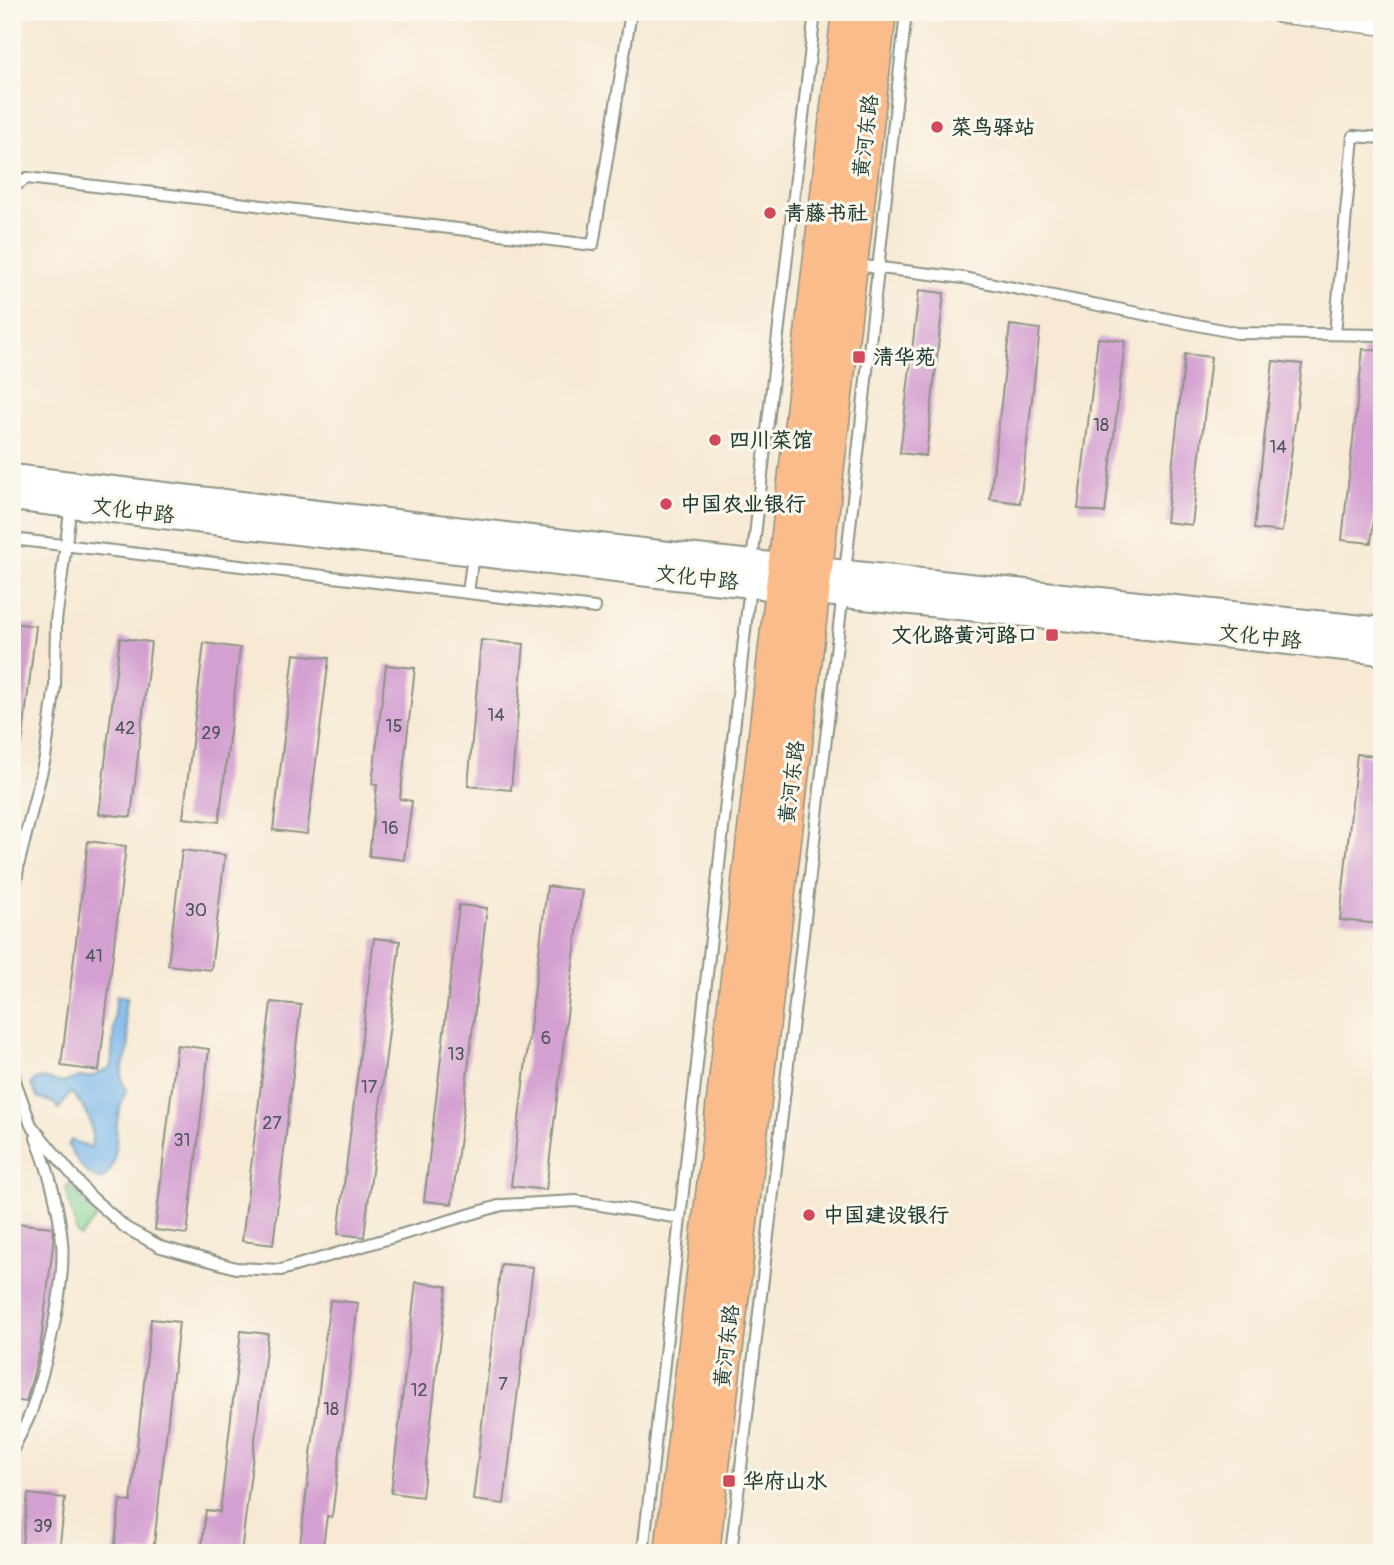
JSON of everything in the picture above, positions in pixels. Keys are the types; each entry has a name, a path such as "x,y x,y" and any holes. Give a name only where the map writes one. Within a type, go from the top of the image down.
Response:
{"main road":[{"name":"黄河东路","path":"671,1553 848,12"},
{"name":"黄河东路","path":"703,1553 829,582 864,267 880,12"}],"street":[{"path":"1280,12 1382,24"},
{"name":"文化中路","path":"12,478 751,574"},
{"name":"文化中路","path":"12,497 473,552 829,582 1382,651"},
{"name":"文化中路","path":"829,582 1382,631"}],"lane":[{"path":"12,188 27,178 593,245 631,12"},
{"path":"643,1553 815,12"},
{"path":"906,12 864,267 964,278 1237,333 1382,335"},
{"path":"1335,334 1353,136 1382,138"},
{"path":"12,906 19,862 46,758 55,686 56,621 71,504"},
{"path":"12,539 594,608"},
{"path":"468,593 473,552"},
{"path":"731,1553 829,582"},
{"path":"12,1065 15,1082 51,1176 62,1243 61,1278 51,1333 30,1413 12,1451"},
{"path":"31,1125 89,1195 126,1228 161,1247 236,1268 281,1270 502,1205 576,1201 680,1218"}],"green space":[{"path":"68,1185 73,1187 88,1207 100,1214 80,1237 66,1189"}],"water":[{"path":"116,996 127,998 125,1012 129,1045 122,1068 122,1082 126,1089 118,1118 114,1160 102,1180 86,1172 68,1145 71,1140 91,1148 91,1124 81,1105 71,1092 59,1109 54,1103 38,1098 31,1085 33,1081 42,1078 63,1083 79,1077 90,1077 111,1068"}],"building":[{"path":"919,290 944,293 926,456 900,453"},
{"path":"1010,325 1040,329 1020,503 990,499"},
{"path":"1098,338 1125,341 1105,513 1078,509"},
{"path":"1363,349 1382,351 1382,451 1371,543 1342,540"},
{"path":"1185,354 1211,357 1192,525 1166,522"},
{"path":"1273,361 1302,364 1282,532 1254,529"},
{"path":"12,623 36,626 22,743 12,743"},
{"path":"120,638 151,642 131,817 99,814"},
{"path":"481,640 524,644 511,790 468,786"},
{"path":"204,643 240,648 219,822 183,818"},
{"path":"294,654 329,658 307,834 273,830"},
{"path":"386,665 415,668 400,799 412,801 404,860 369,856 377,785 372,784"},
{"path":"1357,754 1382,757 1380,924 1340,920"},
{"path":"88,841 126,846 99,1071 61,1066"},
{"path":"182,850 225,855 211,970 168,965"},
{"path":"547,886 582,890 546,1190 511,1186"},
{"path":"459,905 487,908 452,1204 424,1201"},
{"path":"374,938 400,941 364,1237 338,1234"},
{"path":"271,1002 301,1005 273,1245 242,1241"},
{"path":"177,1045 209,1049 187,1234 155,1230"},
{"path":"12,1223 52,1227 54,1237 40,1350 26,1402 12,1400"},
{"path":"501,1264 533,1267 504,1504 473,1500"},
{"path":"416,1282 447,1286 422,1497 391,1493"},
{"path":"330,1300 358,1303 332,1517 327,1516 322,1553 299,1553"},
{"path":"151,1319 179,1322 153,1553 114,1553 120,1500 131,1502"},
{"path":"241,1331 268,1334 241,1553 201,1553 206,1510 220,1512"},
{"path":"28,1494 65,1498 59,1553 21,1553"}],"place":[{"name":"菜鸟驿站","path":"937,127"},
{"name":"青藤书社","path":"770,213"},
{"name":"清华苑","path":"859,357"},
{"name":"四川菜馆","path":"715,440"},
{"name":"中国农业银行","path":"666,504"},
{"name":"文化路黄河路口","path":"1052,635"},
{"name":"中国建设银行","path":"809,1215"},
{"name":"华府山水","path":"729,1481"}]}
